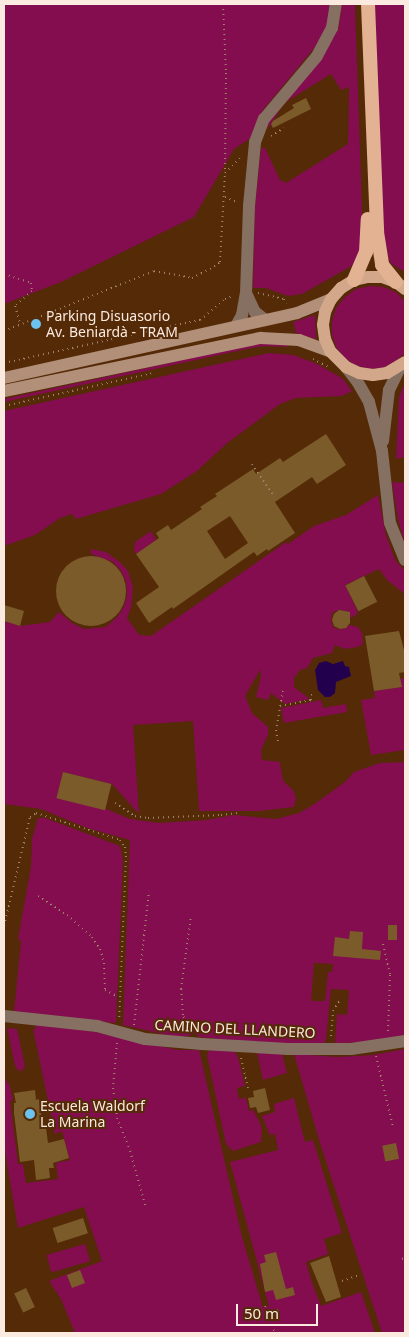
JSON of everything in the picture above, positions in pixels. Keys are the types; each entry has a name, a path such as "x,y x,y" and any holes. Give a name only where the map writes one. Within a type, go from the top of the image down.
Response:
{"highway":[{"path":"354,280 362,265 368,237 361,4"},
{"path":"368,4 377,232 382,265 403,287"}],"main road":[{"path":"403,287 375,277 354,280 341,288 331,299 325,312 323,325 325,339 330,351 346,367 359,373 373,375 387,373 403,365"},
{"path":"4,378 297,313 331,299"},
{"path":"4,391 261,338 293,339 330,351"}],"street":[{"path":"236,326 242,315 246,294 249,198 255,142 264,119 317,56 332,28 336,4"},
{"path":"246,294 255,312 264,319"},
{"path":"382,451 389,390 392,378 403,365"},
{"path":"346,367 357,381 369,402 382,451 390,523 405,560"},
{"name":"CAMINO DEL LLANDERO","path":"4,1016 88,1024 119,1030 145,1038 192,1044 330,1049 382,1046 405,1041"}],"path":[{"path":"4,331 154,271 192,278 220,262 225,173 226,74 223,4"},
{"path":"225,173 255,142"},
{"path":"4,274 31,284 32,291 15,306 20,325"},
{"path":"4,363 200,320 225,299 246,294"},
{"path":"309,357 333,370"},
{"path":"4,406 154,373"},
{"path":"252,464 274,497"},
{"path":"278,741 276,731 283,689"},
{"path":"280,706 311,700 311,695 314,693"},
{"path":"115,803 135,816 148,818 221,815 238,812"},
{"path":"4,926 30,817 36,813 120,840 126,847 119,1030 112,1088 116,1118 130,1151 146,1208"},
{"path":"133,1035 138,973 149,891"},
{"path":"38,896 56,907 92,937 100,949 104,964 105,990 117,996"},
{"path":"191,916 181,989 183,1015 192,1044"},
{"path":"383,944 390,975 380,1077 393,1127"},
{"path":"330,1049 334,1011 340,1000"},
{"path":"239,1046 248,1088"},
{"path":"342,1281 359,1275"},
{"path":"265,1306 275,1333"},
{"path":"268,1313 281,1309"}],"shaded area":[{"path":"4,4 332,4 326,28 315,47 263,110 252,137 234,149 194,217 61,282 4,304"},
{"path":"342,4 355,4 363,240 355,264 302,294 288,296 266,288 253,288 255,206 261,148 265,148 280,180 286,183 348,144 349,87 341,90 331,74 284,103 268,129 269,122 338,30"},
{"path":"373,4 405,4 405,272 390,263 381,229"},
{"path":"370,286 384,287 397,293 405,302 405,353 395,362 383,368 370,369 357,366 346,359 337,349 332,335 332,321 336,308 345,297 356,289"},
{"path":"315,315 316,339 296,333 293,322"},
{"path":"266,342 287,344 287,347 266,346 251,348 4,402 4,399"},
{"path":"269,353 293,355 315,363 342,378 352,391 342,396 296,398 280,404 226,444 197,471 161,494 76,519 72,514 60,518 35,535 4,546 4,411"},
{"path":"405,383 405,457 396,459 399,397"},
{"path":"392,482 405,483 405,545 398,519"},
{"path":"378,495 386,535 395,560 405,571 405,594 387,580 379,569 345,585 358,612 351,618 346,611 339,610 332,613 333,627 340,630 350,625 358,627 362,633 363,644 358,647 345,649 335,645 332,653 313,658 307,668 300,670 294,678 294,687 310,699 285,704 271,693 268,700 256,697 261,676 260,670 245,696 252,713 268,727 268,735 261,750 262,760 280,762 283,781 293,790 296,798 294,807 259,811 199,811 193,721 133,725 139,814 112,784 63,772 57,798 106,809 130,819 159,823 207,820 234,815 276,819 299,813 313,805 345,782 354,772 380,763 405,762 405,1037 384,1038 381,1042 335,1043 337,1014 347,1015 349,990 331,989 324,1045 261,1043 199,1037 197,1034 191,1033 190,1036 172,1036 123,1025 130,840 87,828 41,809 4,804 4,621 20,626 50,622 59,612 72,623 84,629 106,627 118,616 124,606 127,595 126,582 121,571 113,562 91,554 91,549 106,552 120,562 128,571 133,587 131,608 127,618 139,635 151,636 286,542 288,544 314,526 346,515","holes":["314,963 333,964 332,972 328,972 325,1001 311,1001"]},
{"path":"151,531 156,540 136,554 134,550 135,542"},
{"path":"326,661 333,664 343,661 345,666 349,667 351,676 336,682 335,693 330,697 325,697 318,690 315,670 319,663"},
{"path":"405,678 405,750 371,755 361,700 375,698 374,691 401,687 400,679"},
{"path":"321,700 323,708 346,704 347,712 284,723 281,708"},
{"path":"38,818 45,818 120,846 123,860 116,1023 14,1012 21,941 18,939 31,867 32,839"},
{"path":"35,1023 96,1032 178,1050 199,1050 242,1237 263,1308 269,1306 230,1162 278,1150 275,1134 270,1135 262,1116 275,1112 274,1104 294,1098 305,1142 313,1140 342,1233 324,1239 328,1254 306,1262 311,1280 321,1306 361,1292 375,1333 75,1333 61,1299 49,1281 102,1261 84,1207 18,1228 4,1146 4,1077 10,1086 13,1100 10,1101 18,1164 23,1164 26,1183 58,1179 56,1163 70,1160 62,1131 55,1134 33,1029 36,1029"},
{"path":"7,1028 17,1029 25,1066 22,1071 18,1070 15,1066"},
{"path":"210,1049 233,1050 238,1057 245,1086 237,1088 239,1099 246,1098 249,1111 253,1110 260,1123 262,1129 261,1142 233,1151 226,1144 207,1055"},
{"path":"405,1049 405,1333 382,1333 320,1143 294,1054 337,1057 373,1055"},
{"path":"257,1052 282,1053 287,1073 263,1080"},
{"path":"85,1244 90,1261 52,1272 47,1255"}],"building":[{"path":"306,98 311,109 273,128 271,124 273,121 294,108 292,105"},
{"path":"326,434 346,465 317,484 312,477 275,502 295,533 268,551 267,549 257,556 254,552 173,609 172,607 149,623 136,603 159,587 136,554 159,538 156,533 168,525 171,530 202,509 200,507 217,496 215,494 253,469 256,474 280,458 283,462","holes":["230,516 248,543 225,559 207,531"]},
{"path":"91,556 110,562 120,572 126,591 120,610 110,620 91,626 72,620 62,610 56,591 62,572 72,562"},
{"path":"364,576 377,602 358,611 345,586"},
{"path":"4,605 24,611 20,626 4,621"},
{"path":"339,610 350,612 350,623 346,628 340,629 334,626 332,620 334,614"},
{"path":"399,631 405,654 405,672 399,673 402,687 374,691 365,636"},
{"path":"63,772 112,784 105,810 56,798"},
{"path":"388,925 397,925 397,940 388,940"},
{"path":"350,931 363,932 362,949 381,951 380,960 333,956 335,937 349,939"},
{"path":"265,1088 270,1110 258,1113 256,1107 250,1108 248,1098 254,1097 253,1091"},
{"path":"35,1090 36,1100 39,1099 43,1129 46,1128 48,1143 64,1139 69,1158 53,1163 54,1168 49,1168 50,1178 36,1180 34,1160 20,1162 14,1113 14,1103 16,1103 14,1093"},
{"path":"396,1143 399,1159 385,1161 382,1146"},
{"path":"83,1218 88,1233 58,1243 53,1228"},
{"path":"276,1252 286,1289 293,1287 295,1295 276,1300 273,1290 265,1292 260,1264 266,1262 264,1255"},
{"path":"329,1256 341,1297 326,1302 310,1263"},
{"path":"80,1270 85,1283 72,1288 67,1275"},
{"path":"26,1288 35,1307 23,1313 14,1293"}],"place":[{"name":"Parking Disuasorio Av. Beniardà - TRAM","path":"36,324"},
{"name":"Escuela Waldorf La Marina","path":"30,1114"}]}
